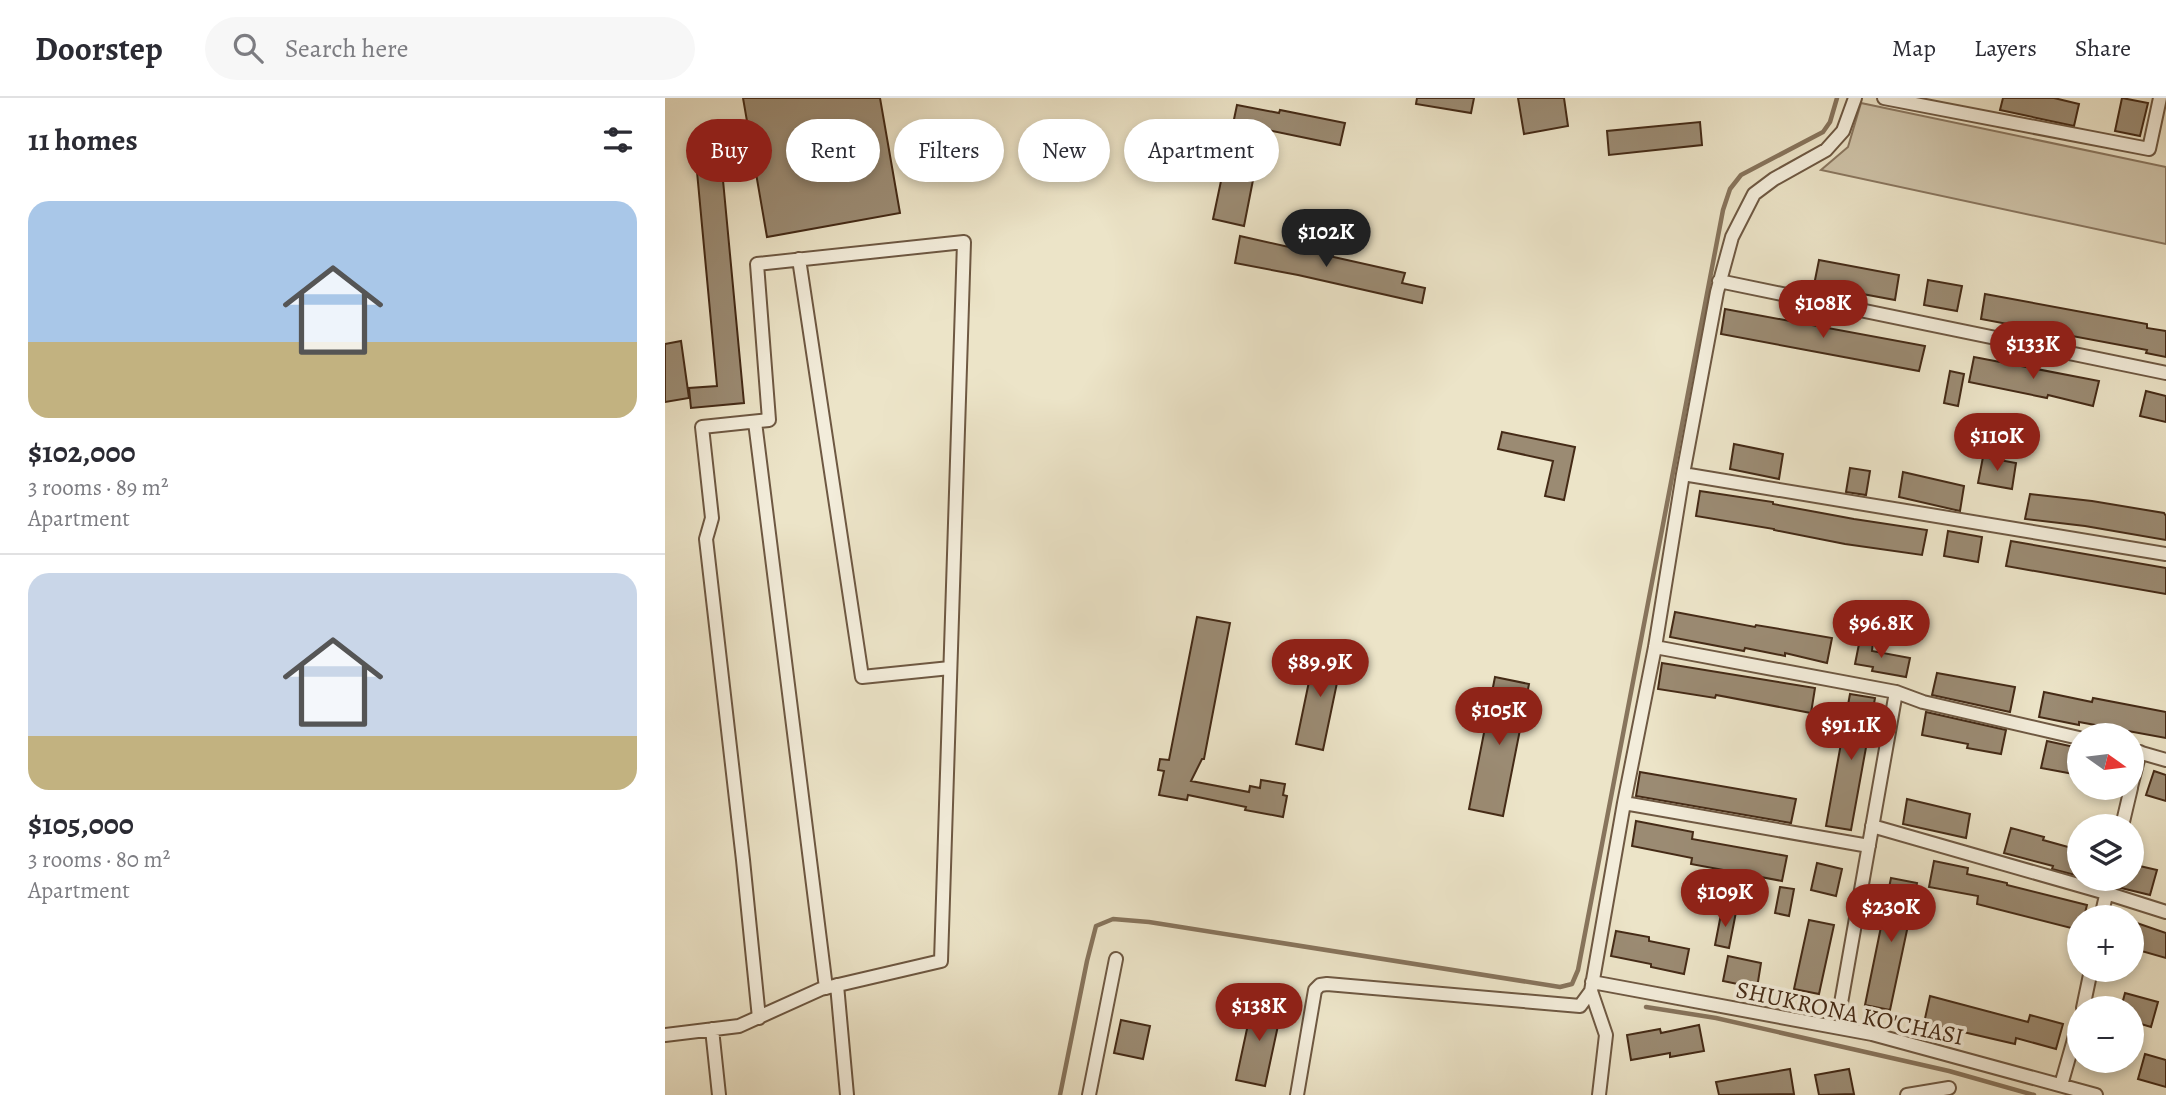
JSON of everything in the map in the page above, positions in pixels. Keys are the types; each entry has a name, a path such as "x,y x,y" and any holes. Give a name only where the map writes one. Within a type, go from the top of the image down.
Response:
{"street":[{"path":"1297,1095 1315,990 1320,985 1580,1006 1592,986 1655,647 1683,474 1720,281 1732,237 1754,194 1774,179 1826,150 1843,131 1855,98"},
{"path":"1884,98 2149,149 2162,100"},
{"path":"665,1035 740,1026 759,1018 831,986 941,961 964,242 757,264 769,420 702,427 712,518 706,539 759,1018"},
{"path":"799,258 862,677 950,668"},
{"path":"1720,281 2166,373"},
{"path":"755,422 847,1095"},
{"path":"1683,474 2166,554"},
{"path":"1655,647 1896,692 1923,702 2067,735"},
{"path":"1841,1003 1896,692"},
{"path":"2144,753 2166,760"},
{"path":"1624,803 1869,846"},
{"path":"1872,826 2106,892 2166,912"},
{"path":"2103,905 2106,892"},
{"path":"1089,1095 1116,959"},
{"path":"1592,986 1606,1035 1599,1095"},
{"name":"SHUKRONA KO'CHASI","path":"1592,986 1872,1034 2096,1095"},
{"path":"712,1029 719,1095"},
{"path":"2061,1085 2067,1064"},
{"path":"1907,1095 1949,1088"}],"shaded area":[{"path":"1861,103 2166,167 2166,244 1821,170 1848,147"}],"building":[{"path":"743,98 880,98 900,213 767,237 758,182 772,182 772,119 747,119"},
{"path":"1417,98 1474,98 1471,113 1416,104"},
{"path":"1518,98 1564,98 1568,126 1524,134"},
{"path":"2003,98 2054,98 2079,104 2074,126 2000,110"},
{"path":"2122,98 2148,103 2140,136 2115,131"},
{"path":"1237,105 1279,113 1280,110 1345,123 1340,145 1279,132 1279,119 1234,119"},
{"path":"1700,122 1702,145 1609,155 1607,131"},
{"path":"698,182 723,182 744,403 691,408 689,388 717,386"},
{"path":"1221,182 1253,182 1244,226 1213,219"},
{"path":"1240,236 1405,273 1402,283 1425,288 1422,303 1235,263"},
{"path":"1819,260 1899,275 1895,300 1814,285"},
{"path":"1928,280 1962,286 1957,311 1924,305"},
{"path":"1985,294 2147,324 2147,328 2166,331 2166,357 2146,353 2147,350 1981,319"},
{"path":"1725,309 1925,346 1919,371 1721,334"},
{"path":"681,341 689,398 665,402 665,344"},
{"path":"1974,357 2099,381 2093,406 2048,395 2047,398 1969,382"},
{"path":"1950,371 1964,374 1958,406 1944,403"},
{"path":"2146,391 2166,396 2166,422 2140,416"},
{"path":"1502,432 1575,447 1564,500 1545,496 1553,461 1498,449"},
{"path":"1734,444 1783,454 1779,479 1730,469"},
{"path":"1983,457 2016,463 2012,489 1978,483"},
{"path":"1850,468 1870,471 1866,495 1846,492"},
{"path":"1903,472 1964,486 1960,511 1899,497"},
{"path":"1700,491 1927,530 1922,555 1845,544 1696,516"},
{"path":"2030,494 2164,513 2166,540 2025,519"},
{"path":"1948,531 1982,537 1978,562 1944,556"},
{"path":"2011,541 2166,568 2166,594 2006,566"},
{"path":"1675,612 1832,638 1827,663 1785,653 1785,656 1745,648 1744,651 1670,637"},
{"path":"1197,617 1230,623 1204,759 1191,781 1249,792 1250,786 1260,788 1261,780 1285,784 1283,795 1287,796 1283,817 1188,795 1187,800 1159,795 1164,771 1158,770 1160,759 1169,760"},
{"path":"1860,639 1873,641 1872,651 1910,658 1906,677 1872,671 1873,667 1855,664"},
{"path":"1316,648 1343,654 1323,750 1296,744"},
{"path":"1662,663 1815,688 1811,713 1716,695 1715,698 1658,689"},
{"path":"1937,673 2015,687 2010,712 1932,695"},
{"path":"1495,677 1529,684 1503,816 1469,809"},
{"path":"2044,692 2092,702 2093,698 2166,712 2166,738 2144,734 2144,723 2069,723 2039,717"},
{"path":"1850,694 1875,698 1851,830 1826,826"},
{"path":"1926,712 2006,730 2001,754 1967,748 1968,744 1922,735"},
{"path":"2047,741 2067,745 2067,773 2041,768"},
{"path":"2154,771 2166,775 2166,801 2146,795"},
{"path":"1640,772 1796,799 1791,823 1636,796"},
{"path":"1907,799 1970,814 1966,838 1903,824"},
{"path":"1636,821 1693,832 1692,839 1787,856 1782,881 1691,864 1692,858 1632,846"},
{"path":"2011,828 2044,837 2043,840 2067,847 2067,873 2052,869 2053,866 2004,853"},
{"path":"1934,861 1968,868 1967,874 2087,905 2067,905 2067,927 1977,904 1978,896 1929,887"},
{"path":"1817,863 1842,869 1836,896 1811,890"},
{"path":"2144,867 2157,870 2150,895 2134,891 2144,891"},
{"path":"1891,878 1917,883 1890,1010 1865,1005"},
{"path":"1780,887 1794,889 1789,916 1775,913"},
{"path":"1722,909 1736,912 1729,948 1715,945"},
{"path":"1809,920 1834,925 1819,994 1794,989"},
{"path":"2144,925 2166,933 2166,958 2144,952"},
{"path":"1616,931 1689,949 1684,974 1611,956"},
{"path":"1728,956 1761,963 1757,988 1723,981"},
{"path":"1930,996 2028,1022 2030,1015 2063,1024 2056,1049 2016,1038 2015,1044 1924,1023"},
{"path":"2144,998 2158,1002 2151,1027 2144,1025"},
{"path":"1253,1001 1282,1007 1265,1086 1236,1080"},
{"path":"1121,1020 1150,1026 1143,1059 1114,1053"},
{"path":"1699,1025 1704,1051 1670,1057 1670,1053 1631,1060 1627,1035 1660,1029 1661,1033"},
{"path":"2145,1054 2166,1060 2166,1087 2138,1079 2140,1073 2144,1073"},
{"path":"1790,1069 1794,1094 1719,1095 1716,1082"},
{"path":"1849,1069 1854,1094 1819,1095 1815,1075"}],"waterway":[{"path":"1060,1095 1096,926 1113,919 1149,922 1560,987 1572,984 1578,970 1723,210 1730,189 1741,175 1823,132 1830,122 1837,98"},
{"path":"1646,1007 1716,1018 1949,1071 2034,1095"}]}
